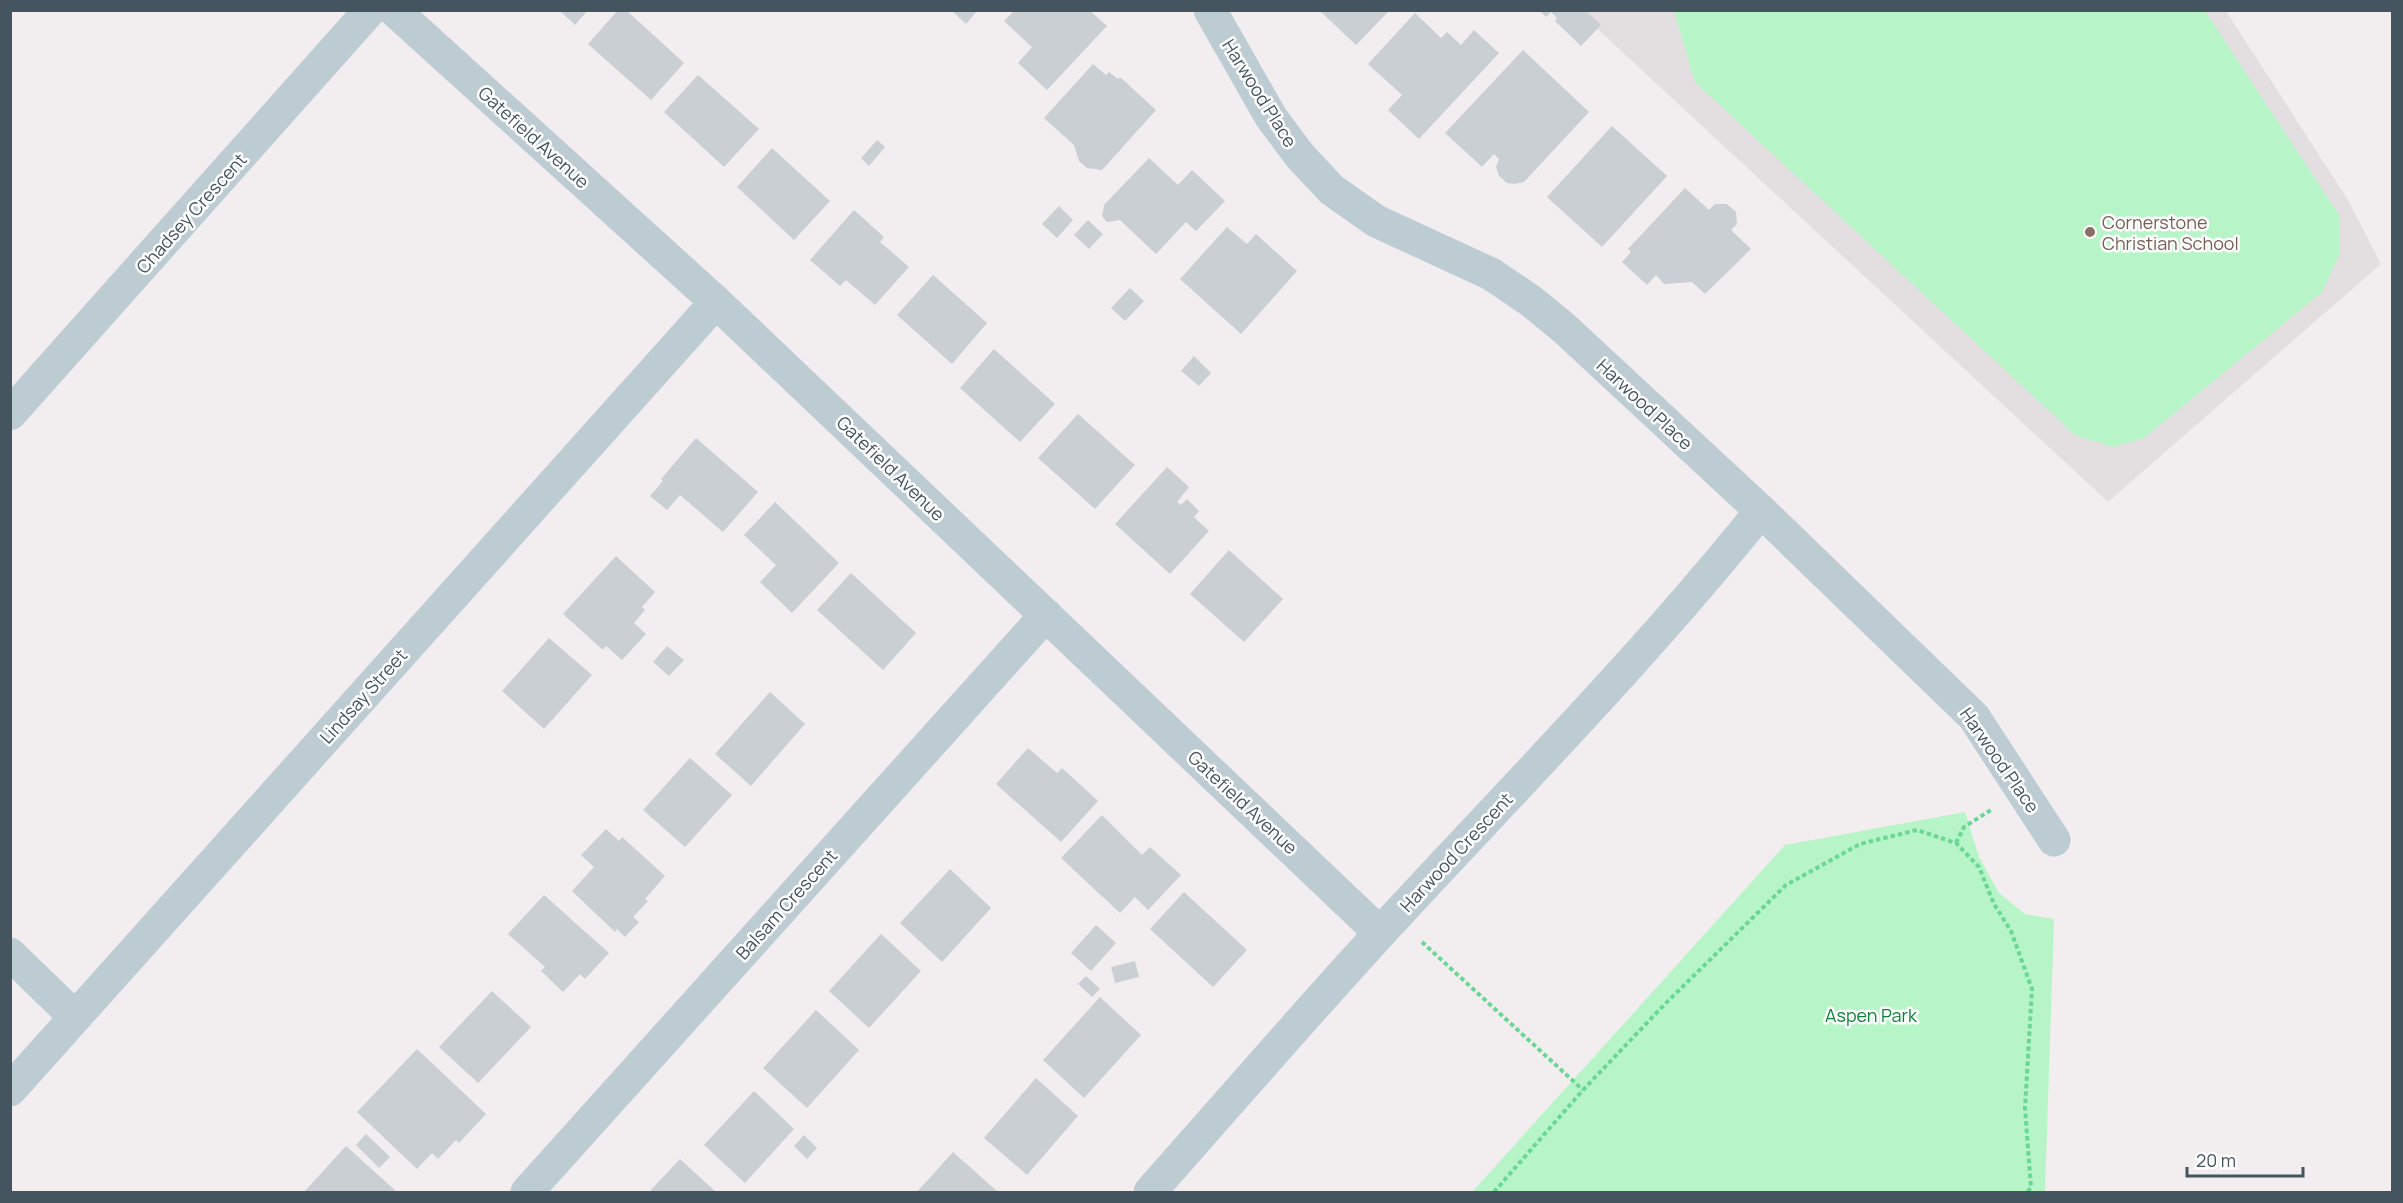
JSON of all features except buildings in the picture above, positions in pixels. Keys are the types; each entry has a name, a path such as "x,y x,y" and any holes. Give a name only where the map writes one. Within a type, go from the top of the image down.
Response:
{"street":[{"name":"Chadsey Crescent","path":"10,414 370,10"},
{"name":"Gatefield Avenue","path":"394,10 717,302 1046,615 1388,925"},
{"name":"Harwood Place","path":"1210,10 1271,117 1300,156 1332,190 1376,221 1491,274 1531,301 1565,329 1761,511 1974,717 2054,840"},
{"name":"Lindsay Street","path":"10,1089 717,302"},
{"name":"Harwood Crescent","path":"1150,1192 1388,925 1586,712 1719,563 1761,511"},
{"name":"Balsam Crescent","path":"527,1192 1046,615"},
{"path":"10,954 75,1017"}],"path":[{"path":"1956,843 1964,827 2022,790"},
{"path":"1494,1192 1582,1090 1664,1005 1786,885 1860,844 1917,830 1956,843 1979,867 1994,904 2011,931 2032,989 2025,1108 2031,1188 2027,1192"},
{"path":"1388,925 1582,1090"}],"shaded area":[{"name":"Cornerstone Christian School","path":"1578,11 2226,11 2348,200 2381,264 2108,502"}],"green space":[{"name":"Cornerstone Christian School","path":"1674,11 2205,11 2339,215 2339,255 2322,292 2144,438 2113,447 2075,435 1695,82"},
{"name":"Aspen Park","path":"1965,812 1979,857 1999,893 2025,914 2054,919 2045,1192 1472,1192 1785,845"}],"place":[{"name":"Cornerstone Christian School","path":"2090,232"}]}
